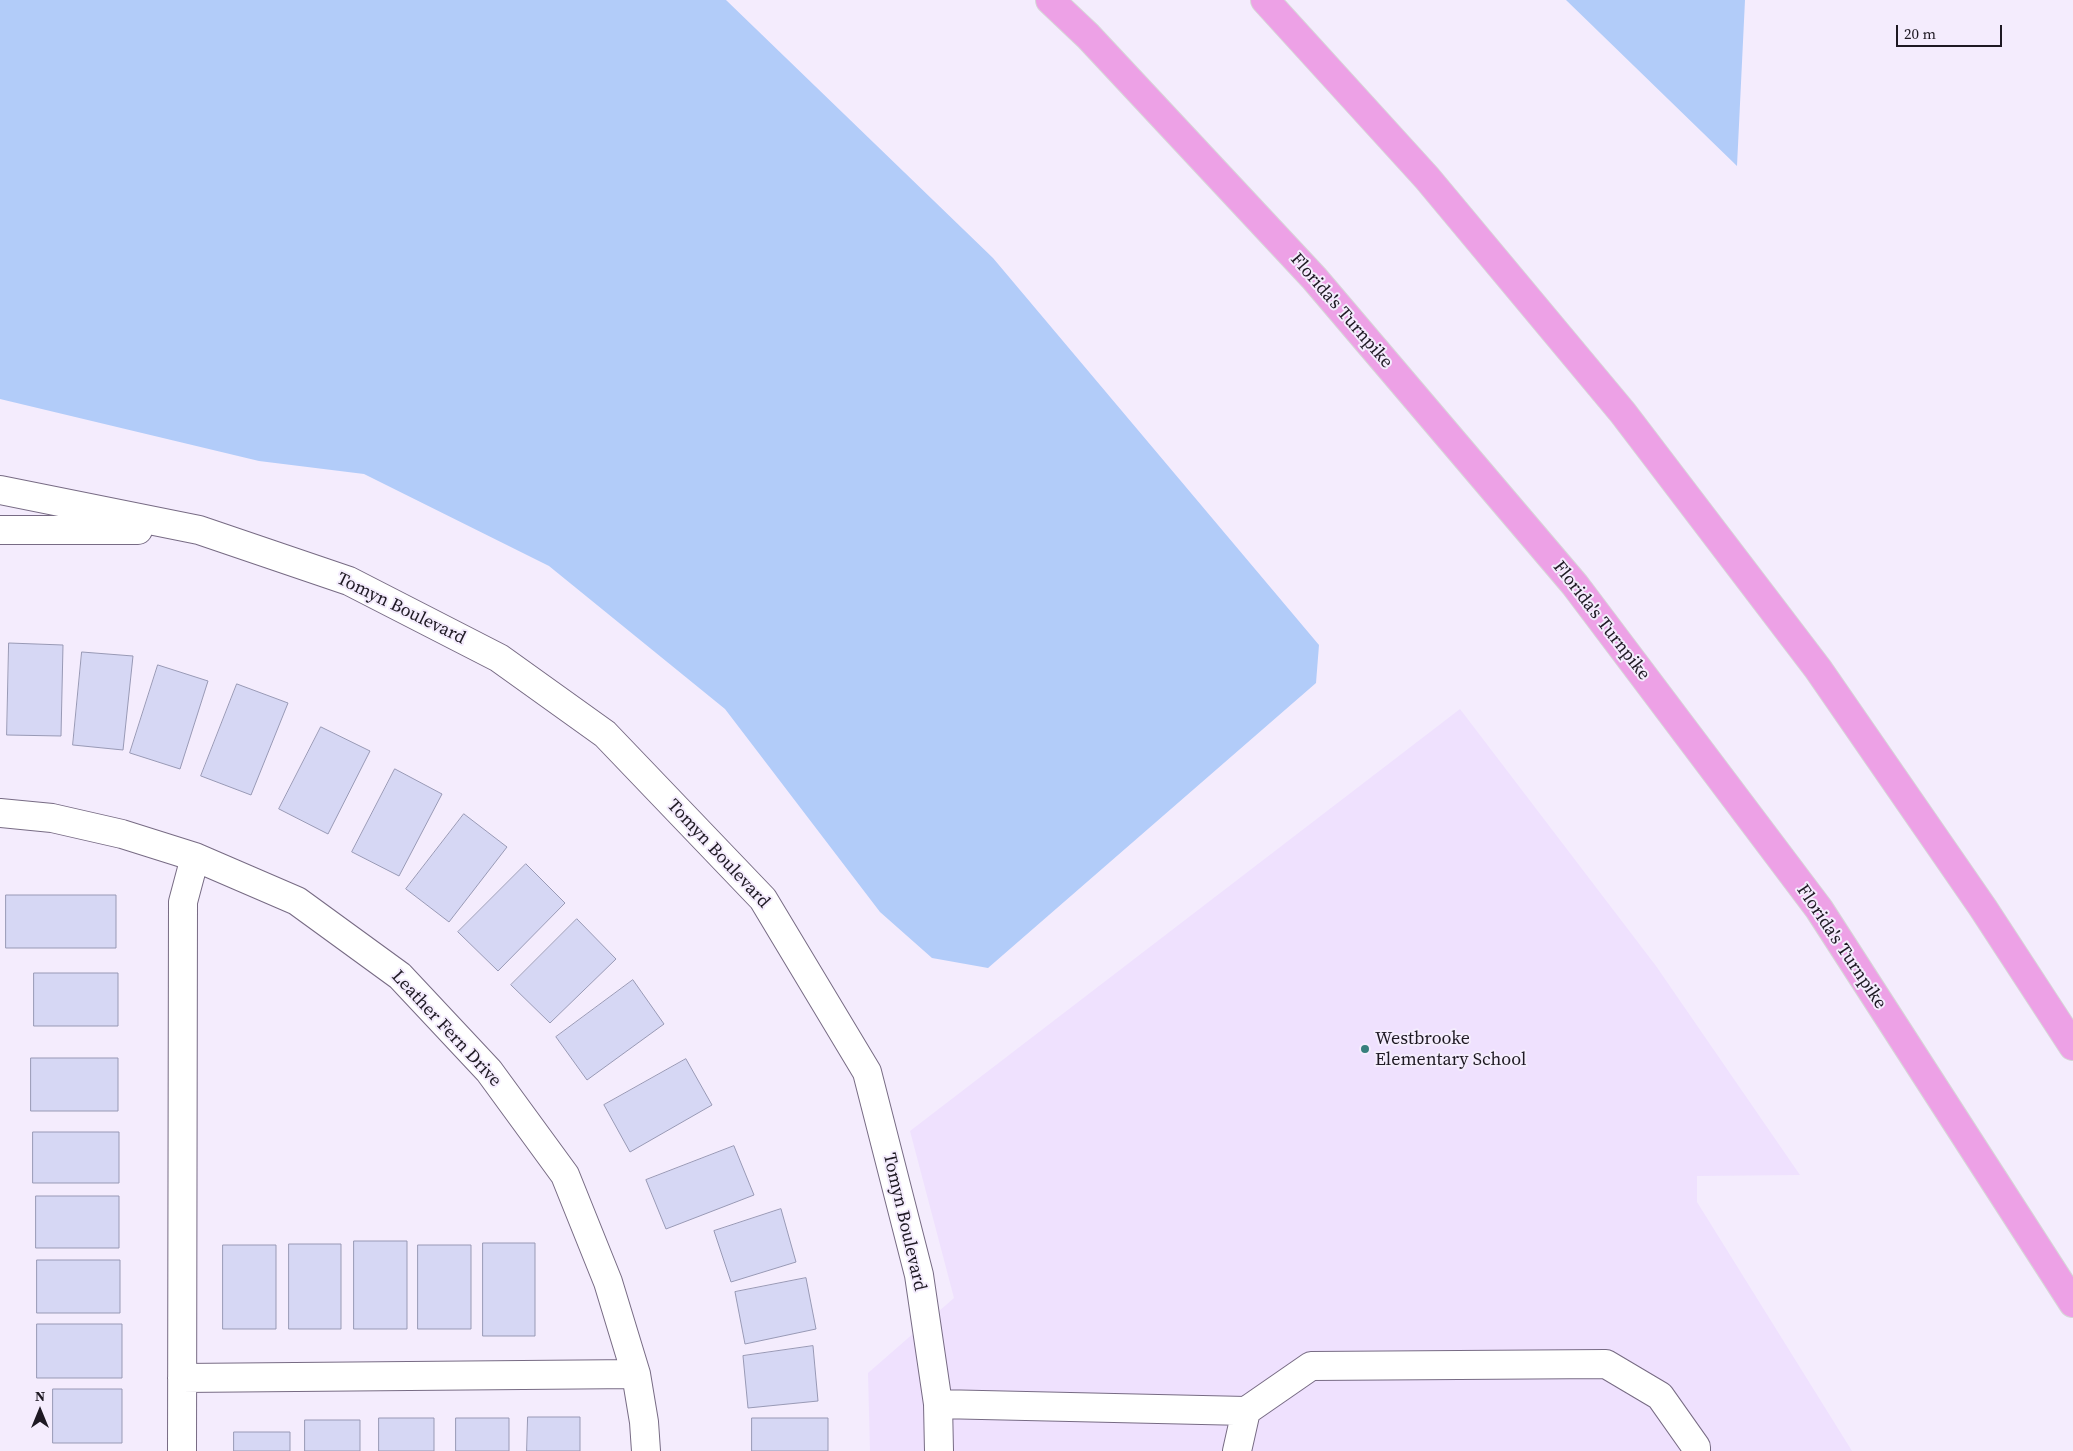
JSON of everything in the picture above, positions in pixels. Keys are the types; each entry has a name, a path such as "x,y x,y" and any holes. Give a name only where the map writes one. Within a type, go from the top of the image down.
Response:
{"highway":[{"name":"Florida's Turnpike","path":"1050,0 1088,36 1314,278 1575,585 1819,909 2073,1303"},
{"path":"1265,0 1427,178 1628,420 1818,669 1977,900 2073,1046"}],"street":[{"name":"Tomyn Boulevard","path":"0,490 200,530 349,581 499,658 605,734 764,899 867,1072 919,1275 938,1404 939,1451"},
{"name":"Tomyn Boulevard","path":"0,530 200,530"},
{"name":"Leather Fern Drive","path":"0,812 52,818 122,834 195,856 297,901 400,976 489,1071 566,1175 608,1282 636,1374 644,1422 646,1451"},
{"path":"182,1451 183,902 195,856"},
{"path":"938,1404 1246,1411 1311,1366 1606,1364 1660,1396 1696,1446 1696,1451"},
{"path":"182,1378 636,1374"},
{"path":"1237,1451 1246,1411"}],"shaded area":[{"name":"Westbrooke Elementary School","path":"1460,709 1656,966 1800,1175 1697,1176 1697,1202 1852,1451 870,1451 868,1373 954,1298 910,1131"}],"water":[{"path":"0,0 726,0 993,258 1319,645 1316,683 988,968 932,958 880,912 725,709 549,566 364,474 259,461 0,399"},
{"path":"1566,0 1745,0 1737,166"}],"building":[{"path":"9,643 63,645 61,736 7,735"},
{"path":"82,652 133,656 123,750 73,745"},
{"path":"158,665 208,681 180,769 130,753"},
{"path":"237,684 288,703 251,795 201,776"},
{"path":"321,727 370,751 328,834 279,809"},
{"path":"395,769 442,794 399,876 352,852"},
{"path":"464,814 507,847 449,922 406,889"},
{"path":"526,864 565,903 498,971 458,932"},
{"path":"6,895 116,895 116,948 6,948"},
{"path":"577,919 616,959 550,1023 511,985"},
{"path":"34,973 118,973 118,1026 34,1026"},
{"path":"633,980 664,1024 587,1080 556,1037"},
{"path":"31,1058 118,1058 118,1111 31,1111"},
{"path":"686,1059 712,1105 630,1152 604,1105"},
{"path":"33,1132 119,1132 119,1183 33,1183"},
{"path":"734,1146 754,1195 666,1229 646,1180"},
{"path":"36,1196 119,1196 119,1248 36,1248"},
{"path":"781,1209 796,1262 731,1282 714,1231"},
{"path":"354,1241 407,1241 407,1329 354,1329"},
{"path":"483,1243 535,1243 535,1336 483,1336"},
{"path":"289,1244 341,1244 341,1329 289,1329"},
{"path":"223,1245 276,1245 276,1329 223,1329"},
{"path":"418,1245 471,1245 471,1329 418,1329"},
{"path":"37,1260 120,1260 120,1313 37,1313"},
{"path":"806,1278 816,1329 745,1344 735,1292"},
{"path":"37,1324 122,1324 122,1378 37,1378"},
{"path":"813,1346 818,1401 748,1408 743,1356"},
{"path":"53,1389 122,1389 122,1443 53,1443"},
{"path":"528,1417 580,1417 580,1451 527,1451"},
{"path":"379,1418 434,1418 434,1451 379,1451"},
{"path":"456,1418 509,1418 509,1451 456,1451"},
{"path":"752,1418 828,1418 828,1451 752,1451"},
{"path":"305,1420 360,1420 360,1451 305,1451"},
{"path":"234,1432 290,1432 290,1451 234,1451"}],"place":[{"name":"Westbrooke Elementary School","path":"1365,1049"}]}
